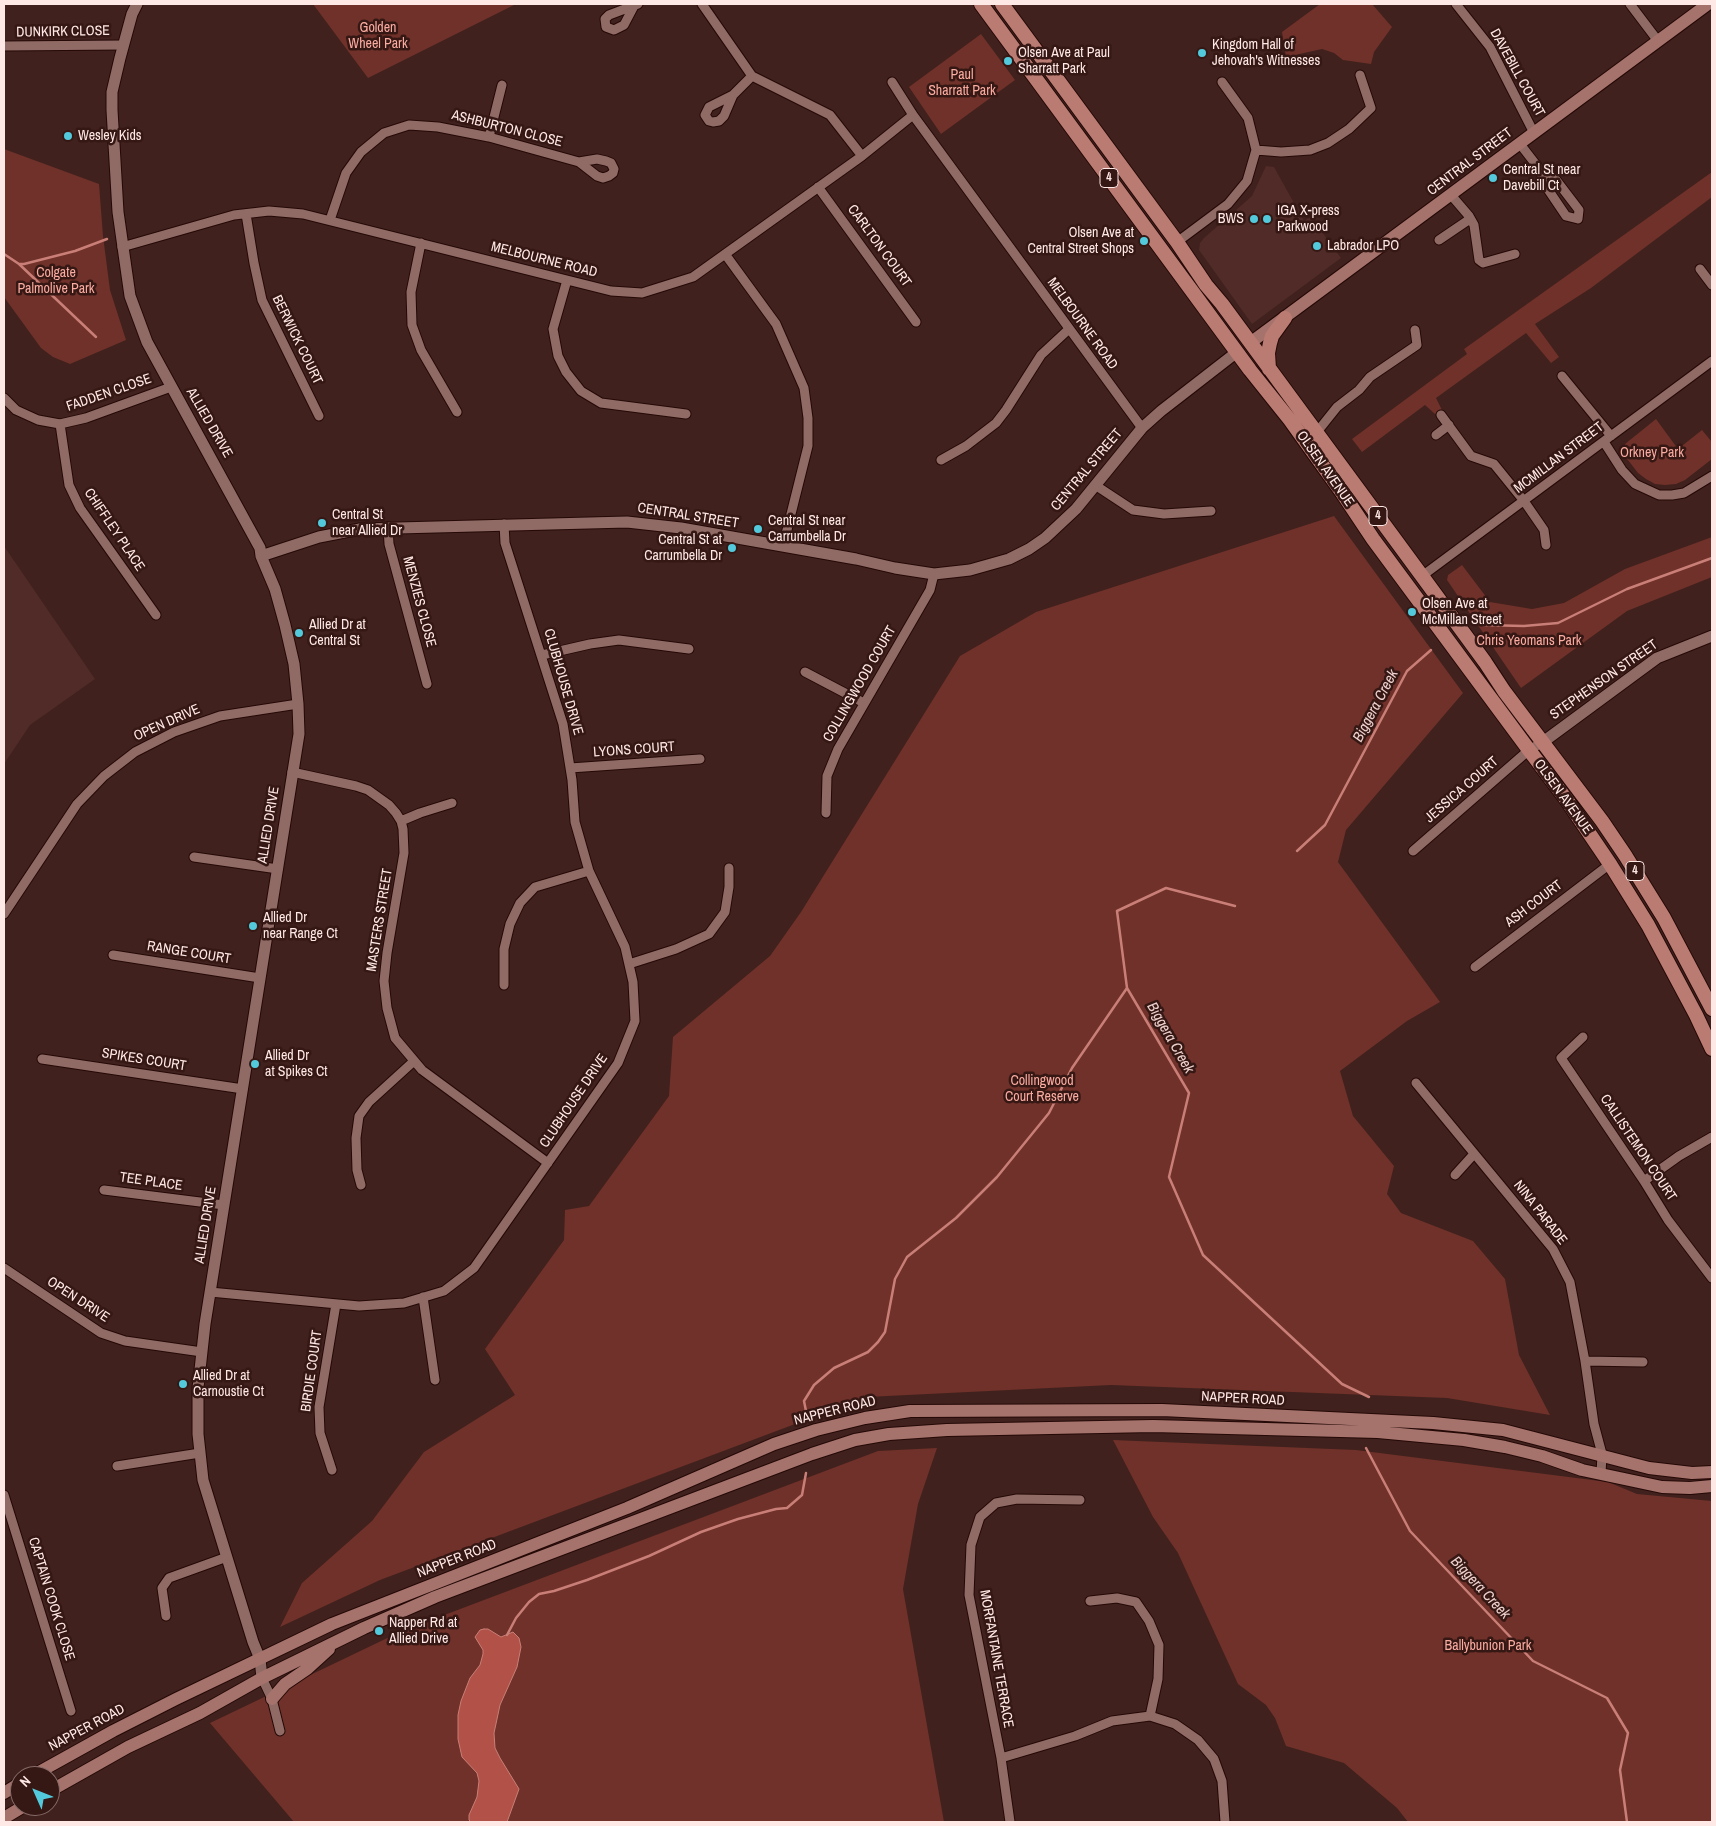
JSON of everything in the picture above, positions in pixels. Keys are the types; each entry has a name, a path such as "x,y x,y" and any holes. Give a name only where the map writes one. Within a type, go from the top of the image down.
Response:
{"main road":[{"name":"OLSEN AVENUE","path":"981,4 1237,352 1290,420 1373,539 1566,798 1648,925 1712,1049"},
{"name":"OLSEN AVENUE","path":"1002,4 1625,855 1668,925 1712,1009"},
{"name":"CENTRAL STREET","path":"1250,343 1708,4"},
{"path":"1269,369 1268,354 1272,336 1285,318"},
{"path":"1237,352 1250,343"},
{"name":"NAPPER ROAD","path":"50,1766 122,1726 348,1617 608,1515 792,1437 865,1418 910,1411 1162,1410 1371,1419 1503,1430 1602,1454 1650,1468 1677,1472 1712,1472"},
{"name":"NAPPER ROAD","path":"60,1785 128,1748 200,1714 262,1678 340,1639 465,1585 787,1463 855,1440 888,1434 947,1430 1153,1426 1378,1432 1464,1440 1505,1447 1542,1456 1582,1470 1662,1487 1690,1488 1712,1486"},
{"path":"272,1699 285,1684 307,1670 340,1639"}],"street":[{"name":"ALLIED DRIVE","path":"137,4 132,14 123,45 112,92 116,187 122,247 130,296 148,342 171,387 260,548 261,556 275,589 294,664 298,704 299,734 210,1292 198,1388 198,1434 202,1480 260,1659 262,1678"},
{"path":"702,4 752,76 830,116 862,156"},
{"name":"DAVEBILL COURT","path":"1456,4 1490,47 1534,133"},
{"path":"1630,4 1658,41"},
{"name":"DUNKIRK CLOSE","path":"4,46 123,45"},
{"path":"1256,150 1281,152 1310,150 1328,143 1349,129 1371,108 1360,75"},
{"path":"733,95 752,76"},
{"name":"MELBOURNE ROAD","path":"892,82 913,115 1142,428"},
{"path":"1177,242 1228,204 1247,181 1256,150 1248,118 1222,82"},
{"path":"489,137 502,85"},
{"name":"MELBOURNE ROAD","path":"122,247 234,215 269,211 303,214 611,291 642,293 693,276 862,156 913,115"},
{"name":"ASHBURTON CLOSE","path":"330,220 346,173 361,152 384,133 409,126 438,127 489,137 579,162"},
{"path":"1520,144 1544,175"},
{"path":"1550,172 1574,202 1579,210 1578,219 1566,216 1541,179 1544,175 1550,172"},
{"name":"CARLTON COURT","path":"818,187 916,322"},
{"path":"1451,195 1470,219 1477,236 1479,260 1483,263 1515,254"},
{"name":"BERWICK COURT","path":"246,214 262,300 319,416"},
{"path":"1439,240 1470,219"},
{"path":"421,243 411,292 412,325 422,350 457,412"},
{"path":"725,254 776,324 804,388 808,418 808,446 783,546"},
{"path":"1700,269 1712,285"},
{"path":"567,280 554,329 558,356 566,372 581,391 601,404 686,414"},
{"path":"941,460 966,446 996,423 1041,355 1068,329"},
{"path":"1317,432 1337,407 1359,390 1370,377 1417,345 1415,330"},
{"name":"CENTRAL STREET","path":"261,556 341,531 388,527 627,522 681,528 934,574 970,570 988,566 1029,549 1061,525 1076,510 1142,428 1237,352"},
{"name":"MCMILLAN STREET","path":"1422,576 1712,361"},
{"path":"1562,376 1608,439 1622,470 1635,484 1659,495 1672,495 1684,493 1712,476"},
{"name":"FADDEN CLOSE","path":"4,398 16,410 38,420 60,424 86,418 171,387"},
{"path":"1442,415 1471,456 1494,464 1544,530 1546,545"},
{"name":"CHIFFLEY PLACE","path":"60,424 70,485 80,508 156,615"},
{"path":"1436,435 1449,426"},
{"path":"1095,485 1133,510 1164,514 1211,511"},
{"name":"CLUBHOUSE DRIVE","path":"210,1292 358,1306 404,1303 444,1291 474,1268 618,1063 635,1020 633,982 625,947 589,871 575,822 570,768 563,724 505,543 504,524"},
{"name":"MENZIES CLOSE","path":"388,527 389,544 427,684"},
{"name":"COLLINGWOOD COURT","path":"826,813 827,776 838,749 930,590 934,574"},
{"name":"STEPHENSON STREET","path":"1543,742 1657,658 1712,636"},
{"path":"542,654 619,640 689,648"},
{"path":"804,672 864,703"},
{"name":"OPEN DRIVE","path":"4,914 78,804 104,776 135,752 174,732 220,716 298,704"},
{"name":"JESSICA COURT","path":"1413,851 1529,750 1543,742"},
{"name":"LYONS COURT","path":"570,768 700,759"},
{"path":"292,772 368,790 378,795 389,805 401,821 452,803"},
{"name":"MASTERS STREET","path":"401,821 404,853 384,981 387,1008 395,1038 429,1076 548,1163"},
{"path":"194,856 278,869"},
{"name":"ASH COURT","path":"1475,967 1610,864"},
{"path":"629,964 676,949 709,934 725,912 729,887 729,868"},
{"path":"504,985 504,948 510,924 520,903 535,887 589,871"},
{"name":"RANGE COURT","path":"113,955 260,978"},
{"name":"CALLISTEMON COURT","path":"1583,1037 1560,1058 1644,1181 1668,1220 1712,1278"},
{"name":"SPIKES COURT","path":"42,1058 243,1089"},
{"path":"360,1185 357,1170 356,1138 359,1116 369,1102 414,1061"},
{"name":"NINA PARADE","path":"1416,1083 1553,1249 1570,1282 1585,1361 1594,1424 1602,1454 1601,1474"},
{"path":"1644,1181 1678,1156 1712,1137"},
{"path":"1455,1175 1474,1154"},
{"name":"TEE PLACE","path":"104,1190 224,1206"},
{"name":"OPEN DRIVE","path":"4,1268 102,1332 125,1341 202,1352"},
{"path":"423,1297 435,1380"},
{"name":"BIRDIE COURT","path":"332,1470 320,1433 319,1407 336,1304"},
{"path":"1585,1361 1643,1362"},
{"path":"117,1466 200,1453"},
{"name":"CAPTAIN COOK CLOSE","path":"4,1495 71,1711"},
{"name":"MORFANTAINE TERRACE","path":"1010,1822 1001,1758 968,1595 971,1545 980,1517 996,1503 1017,1498 1080,1500"},
{"path":"166,1616 162,1588 169,1578 227,1557"},
{"path":"1090,1601 1117,1598 1136,1602 1149,1621 1159,1645 1158,1679 1150,1716"},
{"path":"262,1678 272,1699 280,1732"},
{"path":"1001,1758 1075,1736 1112,1722 1150,1716 1175,1724 1198,1740 1214,1759 1222,1781 1225,1822"}],"shaded area":[{"path":"1266,166 1274,167 1304,221 1311,217 1341,258 1252,324 1199,250 1200,243 1204,238 1252,196"},
{"path":"4,546 95,679 30,725 4,764"},
{"path":"488,1629 501,1637 513,1632 519,1638 521,1647 517,1667 500,1705 494,1733 495,1748 519,1789 507,1822 471,1822 469,1820 469,1815 477,1797 479,1781 477,1773 462,1757 458,1739 458,1715 461,1701 470,1678 480,1665 483,1654 483,1650 475,1637 480,1630"}],"green space":[{"name":"Golden Wheel Park","path":"313,4 516,4 368,78"},
{"path":"1320,4 1372,4 1392,27 1374,52 1371,64 1343,60 1334,53 1322,49 1286,57 1282,32"},
{"name":"Paul Sharratt Park","path":"981,34 1015,80 941,134 909,87"},
{"name":"Colgate Palmolive Park","path":"4,149 99,184 110,290 126,340 70,364 53,357 41,348 4,297"},
{"path":"1712,172 1712,197 1591,288 1535,324 1559,357 1551,363 1526,333 1436,398 1442,410 1435,414 1425,405 1362,452 1352,439 1467,354 1464,349"},
{"name":"Orkney Park","path":"1656,419 1678,449 1702,430 1712,442 1712,459 1685,480 1676,484 1655,484 1646,479 1638,473 1621,451 1625,444"},
{"name":"Collingwood Court Reserve","path":"1334,516 1463,693 1346,830 1338,862 1440,1002 1407,1021 1340,1071 1353,1116 1394,1166 1387,1194 1401,1213 1473,1241 1505,1279 1519,1355 1550,1415 1447,1398 1111,1385 867,1397 380,1580 280,1627 302,1583 372,1521 424,1452 515,1395 485,1349 564,1240 565,1210 589,1206 669,1096 673,1037 770,956 801,912 960,656 1036,612"},
{"name":"Chris Yeomans Park","path":"1712,537 1712,577 1627,611 1521,688 1447,580 1448,575 1462,565 1490,602 1532,609 1564,603 1625,569"},
{"name":"Ballybunion Park","path":"1113,1440 1356,1450 1608,1482 1637,1494 1712,1501 1712,1822 1408,1822 1397,1808 1344,1763 1286,1746 1275,1718 1266,1705 1238,1684 1178,1553 1153,1517"},
{"path":"937,1448 918,1504 903,1589 944,1822 294,1822 210,1723 402,1631 878,1451"}],"waterway":[{"path":"4,254 19,264 24,264 75,251 107,239"},
{"path":"19,264 96,337"},
{"name":"Biggera Creek","path":"1483,625 1524,626 1558,623 1627,589 1712,558"},
{"name":"Biggera Creek","path":"1297,851 1325,825 1407,671 1431,650"},
{"name":"Biggera Creek","path":"1235,906 1166,888 1117,911 1127,988 1189,1093 1169,1177 1203,1255 1342,1384 1369,1397"},
{"path":"806,1411 804,1401 814,1385 834,1368 868,1352 878,1342 885,1332 895,1279 907,1257 956,1218 997,1177 1049,1113 1072,1068 1127,988"},
{"name":"Biggera Creek","path":"1366,1448 1410,1531 1533,1661 1607,1698 1628,1733 1620,1770 1627,1822"},
{"path":"507,1635 516,1618 529,1602 539,1594 587,1580 649,1556 701,1532 738,1519 787,1508 802,1495 806,1473"}],"place":[{"name":"Kingdom Hall of Jehovah's Witnesses","path":"1202,53"},
{"name":"Olsen Ave at Paul Sharratt Park","path":"1008,61"},
{"name":"Wesley Kids","path":"68,136"},
{"name":"Central St near Davebill Ct","path":"1493,178"},
{"name":"BWS","path":"1254,219"},
{"name":"IGA X-press Parkwood","path":"1267,219"},
{"name":"Olsen Ave at Central Street Shops","path":"1144,241"},
{"name":"Labrador LPO","path":"1317,246"},
{"name":"Central St near Allied Dr","path":"322,523"},
{"name":"Central St near Carrumbella Dr","path":"758,529"},
{"name":"Central St at Carrumbella Dr","path":"732,548"},
{"name":"Olsen Ave at McMillan Street","path":"1412,612"},
{"name":"Allied Dr at Central St","path":"299,633"},
{"name":"Allied Dr near Range Ct","path":"253,926"},
{"name":"Allied Dr at Spikes Ct","path":"255,1064"},
{"name":"Allied Dr at Carnoustie Ct","path":"183,1384"},
{"name":"Napper Rd at Allied Drive","path":"379,1631"}]}
